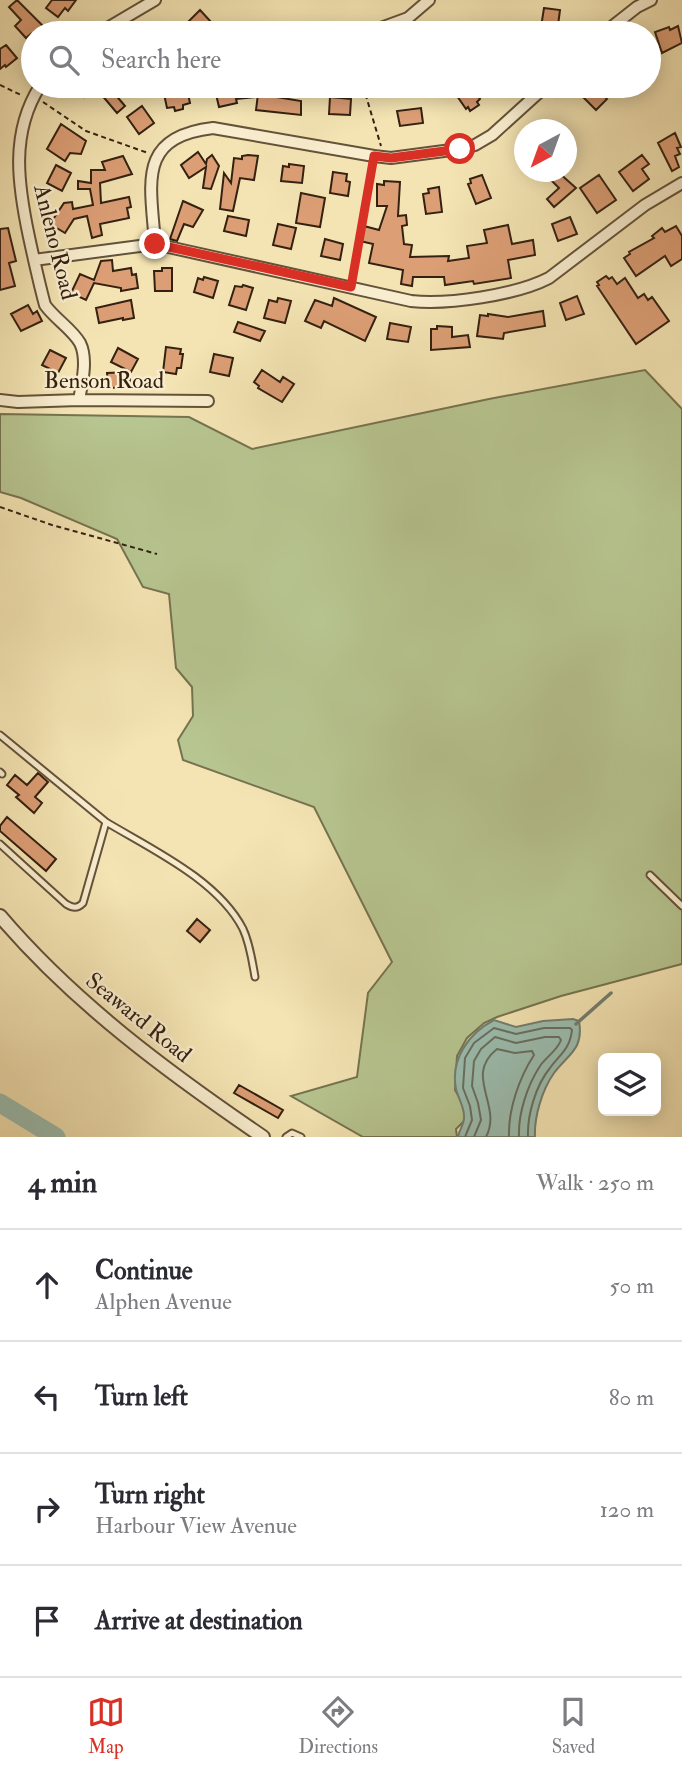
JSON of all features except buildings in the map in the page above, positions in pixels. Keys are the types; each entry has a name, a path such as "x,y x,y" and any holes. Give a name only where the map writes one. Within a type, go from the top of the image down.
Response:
{"street":[{"path":"119,21 155,0"},
{"path":"400,21 408,18 429,0"},
{"path":"619,21 651,0"},
{"name":"Anleno Road","path":"32,98 22,125 18,154 19,181 34,260 46,305 80,344 84,365 79,400"},
{"path":"155,244 151,173 157,157 170,140 180,135 213,128 379,157 460,149 475,145 492,135 534,98"},
{"path":"34,260 155,244 399,299 429,303 535,285 549,278 645,205 682,183"},
{"name":"Benson Road","path":"0,400 208,401"},
{"name":"Seaward Road","path":"0,916 87,1004 216,1105 263,1137"}],"lane":[{"path":"0,735 106,822 211,890 229,906 249,944 255,976"},
{"path":"0,844 66,904 73,908 79,907 83,903 106,822"},
{"path":"650,875 682,906"},
{"path":"286,1137 292,1133 301,1137"}],"path":[{"path":"0,85 21,93"},
{"path":"34,98 86,131 157,157"},
{"path":"351,287 379,157 366,98"},
{"path":"0,507 52,525 157,554"}],"green space":[{"path":"645,370 682,409 682,964 561,996 484,1023 467,1038 457,1056 455,1090 465,1107 466,1119 456,1129 457,1137 363,1137 291,1096 357,1077 368,993 392,962 314,807 183,760 178,740 193,716 192,687 176,668 169,594 143,587 117,539 21,498 0,492 0,414 189,417 252,449 489,399"}],"water":[{"path":"494,1020 516,1027 543,1021 579,1021 579,1039 574,1051 554,1073 542,1095 537,1112 535,1137 458,1137 464,1116 456,1089 456,1067 469,1040"}],"waterway":[{"path":"576,1024 611,993"},
{"path":"0,1103 56,1137"}],"route":[{"path":"155,244 351,287 374,156 391,158 460,149"}]}
